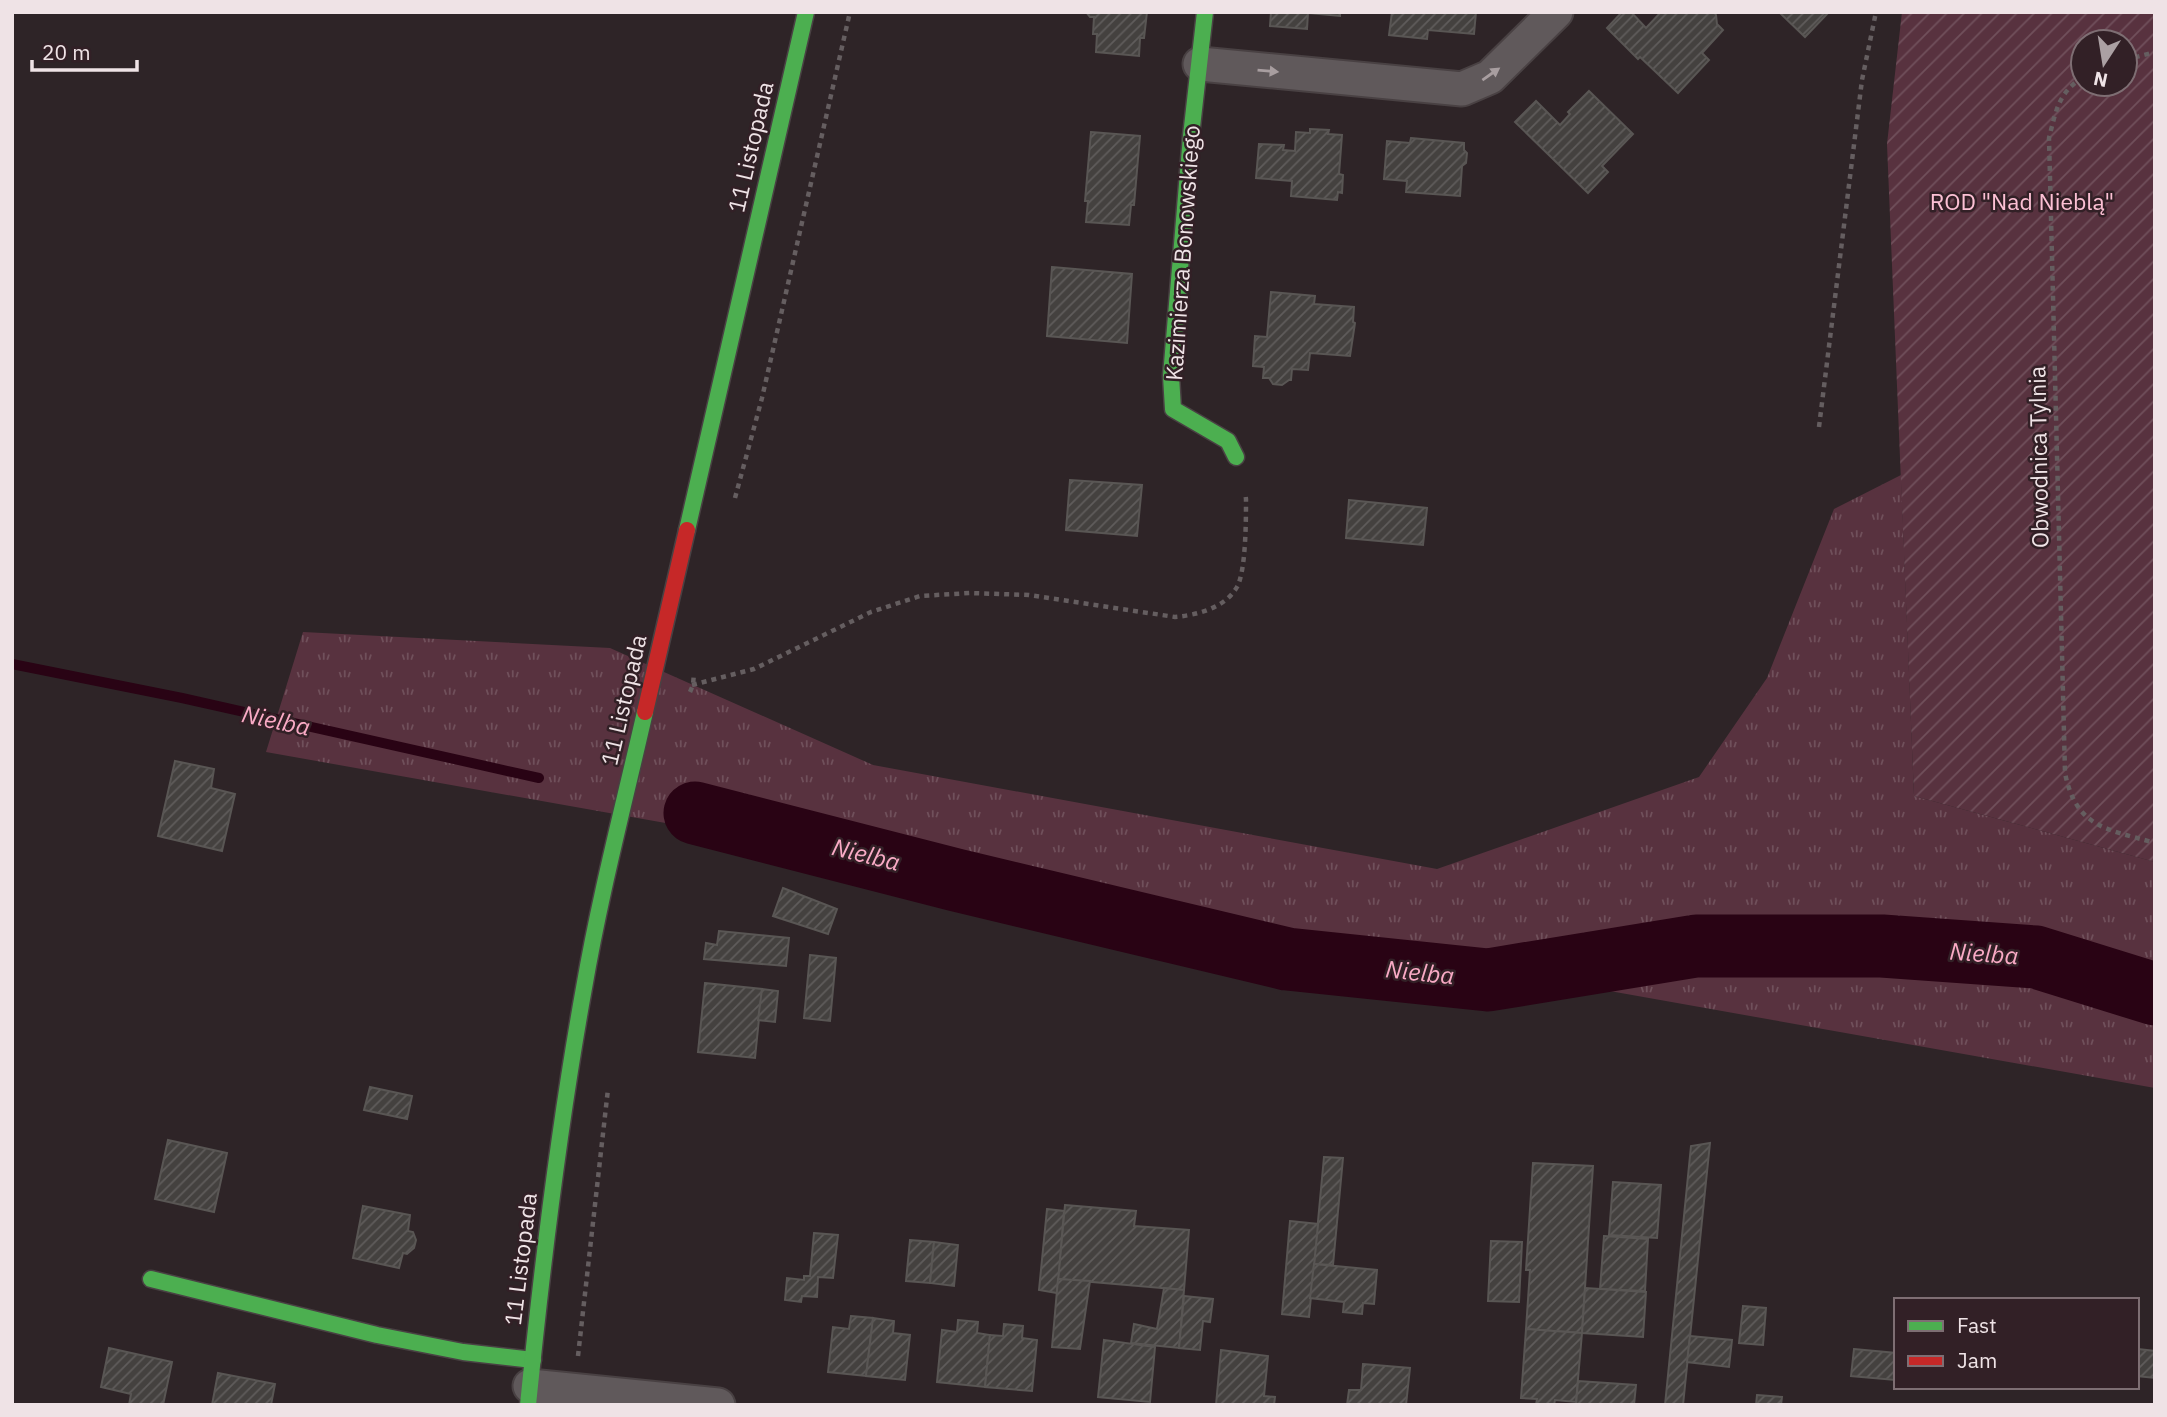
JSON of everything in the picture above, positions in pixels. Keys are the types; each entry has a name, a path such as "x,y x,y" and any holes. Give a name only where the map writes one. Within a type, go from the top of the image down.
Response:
{"main road":[{"name":"11 Listopada","path":"530,1384 558,1146 599,913 806,12"},
{"name":"Kazimierza Bonowskiego","path":"1205,12 1191,136 1171,376 1173,409 1228,441 1236,457"},
{"path":"151,1279 377,1335 463,1352 530,1384"}],"street":[{"path":"1200,64 1462,89 1490,77 1556,12"},
{"path":"530,1384 718,1405"}],"path":[{"path":"734,501 762,398 850,12"},
{"path":"1819,427 1862,80 1876,12"},
{"name":"Obwodnica Tylnia","path":"2069,87 2057,106 2049,138 2064,773 2068,791 2076,807 2088,820 2155,843"},
{"path":"650,690 693,685 754,669 871,612 920,596 971,593 1029,595 1175,617 1199,615 1224,601 1237,586 1244,551 1246,499 1236,457"},
{"path":"688,697 693,685 695,664"},
{"path":"574,1390 608,1084"}],"green space":[{"name":"ROD \"Nad Nieblą\"","path":"1902,12 2155,12 2155,862 1914,796 1887,144"},
{"path":"1901,475 1914,796 2155,862 2155,1088 266,752 303,632 610,648 873,765 1437,869 1699,777 1767,678 1834,509"}],"building":[{"path":"1086,12 1147,12 1144,38 1140,38 1139,56 1096,52 1094,17 1090,17"},
{"path":"1271,12 1340,12 1340,16 1308,13 1307,29 1270,26"},
{"path":"1392,12 1476,12 1474,34 1428,30 1427,39 1389,35"},
{"path":"1622,12 1631,12 1646,28 1661,12 1714,12 1717,24 1723,30 1702,53 1709,60 1678,93 1607,28"},
{"path":"1829,12 1805,37 1781,14"},
{"path":"1589,91 1633,134 1602,166 1608,172 1588,193 1515,122 1536,101 1560,125 1570,114 1568,112"},
{"path":"1310,129 1329,130 1328,134 1342,135 1339,174 1343,175 1342,193 1338,192 1337,200 1291,196 1292,181 1256,178 1259,144 1284,145 1283,150 1295,151 1296,132 1310,133"},
{"path":"1091,132 1140,136 1134,205 1131,205 1129,225 1086,222 1088,201 1085,201"},
{"path":"1411,138 1464,143 1467,153 1466,163 1462,166 1460,196 1406,192 1407,181 1384,179 1387,141 1410,143"},
{"path":"1052,267 1132,274 1127,343 1047,336"},
{"path":"1271,292 1315,296 1314,304 1354,307 1355,323 1350,356 1310,353 1308,370 1292,369 1291,380 1282,385 1273,384 1269,378 1263,378 1264,367 1253,366 1255,336 1267,337"},
{"path":"1070,480 1142,485 1137,536 1066,530"},
{"path":"1349,500 1427,508 1423,545 1346,538"},
{"path":"175,761 214,769 211,788 235,794 222,851 158,836"},
{"path":"783,888 837,909 828,934 773,916"},
{"path":"719,931 789,938 786,966 704,959 706,943 717,945"},
{"path":"810,955 836,958 830,1021 804,1018"},
{"path":"705,983 762,989 755,1058 698,1052"},
{"path":"762,989 778,991 775,1022 758,1020"},
{"path":"370,1087 412,1096 407,1119 364,1110"},
{"path":"168,1140 227,1153 214,1212 155,1199"},
{"path":"1710,1143 1683,1405 1665,1405 1691,1146"},
{"path":"1324,1157 1343,1158 1333,1265 1314,1264"},
{"path":"1533,1163 1593,1166 1582,1333 1526,1329 1530,1270 1526,1270"},
{"path":"1613,1182 1661,1185 1657,1238 1609,1235"},
{"path":"1065,1205 1136,1211 1134,1226 1189,1230 1184,1290 1058,1279"},
{"path":"363,1206 410,1215 408,1231 413,1232 416,1240 414,1248 407,1254 403,1253 399,1268 353,1258"},
{"path":"1047,1209 1064,1211 1057,1293 1039,1290"},
{"path":"1290,1221 1318,1224 1309,1317 1282,1314"},
{"path":"814,1233 838,1235 833,1278 818,1277 817,1297 802,1296 801,1302 785,1300 787,1278 804,1280 804,1276 810,1276"},
{"path":"1604,1236 1648,1239 1645,1291 1600,1289"},
{"path":"910,1240 934,1242 930,1283 906,1281"},
{"path":"1491,1241 1522,1242 1519,1302 1488,1301"},
{"path":"934,1242 958,1245 954,1286 930,1283"},
{"path":"1314,1264 1377,1270 1374,1304 1363,1303 1362,1314 1343,1312 1344,1302 1310,1298"},
{"path":"1058,1279 1090,1281 1080,1349 1052,1347"},
{"path":"1164,1288 1184,1290 1179,1348 1131,1343 1134,1324 1157,1329"},
{"path":"1585,1288 1646,1292 1643,1337 1582,1333"},
{"path":"1184,1296 1213,1299 1210,1322 1203,1321 1200,1350 1179,1348"},
{"path":"1743,1306 1766,1308 1763,1345 1739,1343"},
{"path":"851,1316 873,1318 866,1376 828,1372 833,1327 849,1329"},
{"path":"873,1318 894,1321 893,1333 910,1335 905,1380 866,1376"},
{"path":"958,1320 978,1322 977,1333 990,1335 985,1387 937,1382 942,1330 957,1332"},
{"path":"1004,1324 1023,1326 1022,1338 1037,1340 1032,1391 985,1387 990,1335 1003,1336"},
{"path":"1526,1329 1582,1333 1576,1402 1555,1400 1554,1405 1536,1405 1537,1399 1521,1398"},
{"path":"1690,1336 1732,1340 1729,1367 1687,1362"},
{"path":"1104,1340 1155,1347 1150,1402 1098,1397"},
{"path":"109,1348 172,1362 163,1405 129,1405 131,1394 101,1387"},
{"path":"1854,1349 1894,1353 1894,1380 1851,1376"},
{"path":"2139,1349 2155,1351 2155,1378 2139,1376"},
{"path":"1221,1350 1268,1356 1264,1396 1275,1397 1274,1405 1216,1405"},
{"path":"1363,1364 1410,1368 1406,1405 1347,1405 1349,1390 1361,1390"},
{"path":"218,1373 275,1384 271,1405 212,1405"},
{"path":"1578,1381 1636,1385 1634,1405 1576,1405"},
{"path":"1757,1395 1782,1397 1781,1405 1756,1405"}],"waterway":[{"name":"Nielba","path":"12,664 182,698 539,778"},
{"name":"Nielba","path":"695,813 956,880 1287,959 1488,980 1696,946 1882,946 2036,957 2155,994"}],"traffic: fast":[{"path":"687,530 806,12"},
{"path":"1205,12 1191,136 1171,376 1173,409 1228,441 1236,457"},
{"path":"528,1405 552,1196 575,1040 597,919 645,712"},
{"path":"151,1279 377,1335 463,1352 533,1360"}],"traffic: jam":[{"path":"645,712 687,530"}]}
